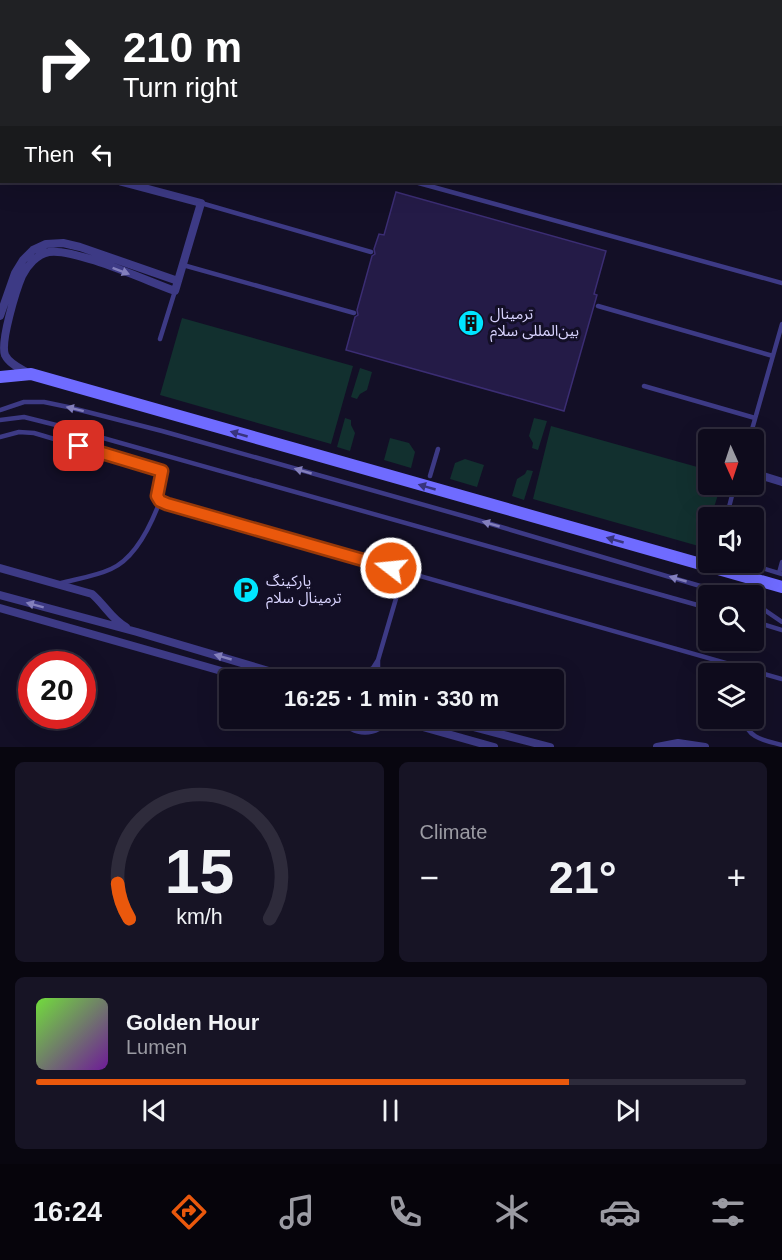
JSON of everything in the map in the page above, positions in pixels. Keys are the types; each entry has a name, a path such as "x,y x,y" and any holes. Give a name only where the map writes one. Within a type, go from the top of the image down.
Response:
{"street":[{"path":"126,183 201,203 175,291 79,255 48,252 29,265 22,276 3,339 6,357 13,364 31,374 782,587"},
{"path":"0,316 15,273 23,260 33,249 46,244 63,243 80,247 178,280"},
{"path":"0,377 31,374"},
{"path":"764,477 782,482"},
{"path":"0,568 92,594 121,624 137,632"},
{"path":"0,595 262,669"},
{"path":"0,608 219,670"},
{"path":"353,729 362,731 374,729"},
{"path":"430,729 494,747"},
{"path":"482,729 550,747"},
{"path":"657,747 678,743 705,747"}],"lane":[{"path":"419,183 782,283"},
{"path":"201,203 371,252"},
{"path":"183,265 354,313"},
{"path":"160,339 175,291"},
{"path":"598,306 773,356"},
{"path":"752,429 782,324"},
{"path":"644,386 755,418"},
{"path":"0,410 24,402 44,402 68,407 162,431 474,519 698,585"},
{"path":"0,420 24,417 106,438 698,605"},
{"path":"0,437 19,432 34,433 101,452 162,471 157,489 160,501 727,663"},
{"path":"101,452 106,438"},
{"path":"430,476 438,449"},
{"path":"58,584 111,569 120,564 138,544 155,515 160,501"},
{"path":"691,561 698,560"},
{"path":"764,568 780,573 782,561"},
{"path":"371,669 378,660 402,578"},
{"path":"764,610 782,622"},
{"path":"764,624 782,630"},
{"path":"378,660 378,669"},
{"path":"764,674 782,679"},
{"path":"747,729 759,738 781,745"}],"green space":[{"path":"182,318 353,366 331,444 160,395"},
{"path":"360,368 372,372 367,390 357,399 351,397"},
{"path":"345,418 351,420 355,433 350,451 337,447"},
{"path":"534,418 547,421 538,450 532,448 533,443 529,436"},
{"path":"551,426 698,467 698,495 718,495 714,507 698,507 698,546 533,499"},
{"path":"390,438 409,443 415,452 411,468 384,460"},
{"path":"465,459 484,465 477,487 450,479 455,463"},
{"path":"527,470 533,471 524,500 512,496 517,479"}],"building":[{"name":"ترمینال بین‌المللی سلام","path":"396,192 606,251 594,294 597,295 564,411 346,350 355,317 358,315 357,310 372,256 375,254 374,249 379,234 384,235"}],"place":[{"name":"ترمینال بین‌المللی سلام","path":"471,323"},
{"name":"پارکینگ ترمینال سلام","path":"246,590"}],"route":[{"path":"79,446 162,471 157,496 160,501 167,504 391,568"}]}
